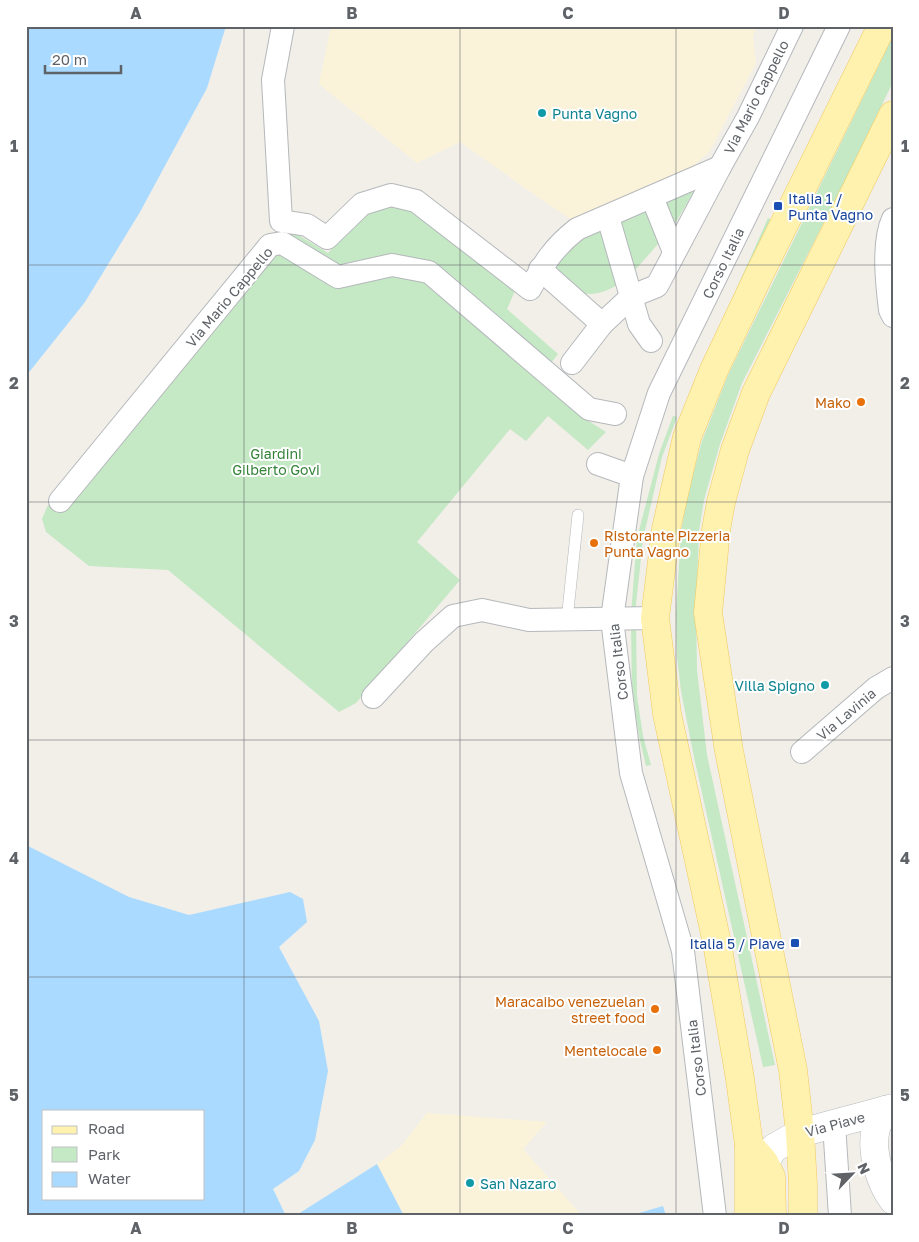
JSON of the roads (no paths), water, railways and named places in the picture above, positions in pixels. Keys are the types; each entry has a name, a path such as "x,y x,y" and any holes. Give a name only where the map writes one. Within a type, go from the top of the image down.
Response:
{"main road":[{"path":"773,1216 771,1177 756,1154 717,943 676,764 667,714 655,618 666,530 687,436 714,370 758,277 882,26"},
{"path":"803,1216 800,1133 793,1070 729,751 708,613 716,530 721,502 735,450 756,393 893,115"},
{"path":"749,1216 749,1185 756,1154"}],"street":[{"name":"Via Mario Cappello","path":"283,26 273,80 281,221 307,225 327,238 362,204 392,195 416,201 530,289 540,269 559,243 577,229 720,167"},
{"name":"Via Mario Cappello","path":"572,363 602,324 632,296 657,286 748,117 792,26"},
{"name":"Corso Italia","path":"715,1216 683,951 631,772 612,619 632,476 659,393 839,26"},
{"path":"652,197 674,252"},
{"path":"608,217 639,324 651,341"},
{"path":"893,219 889,226 886,272 890,310 893,316"},
{"name":"Via Mario Cappello","path":"60,501 270,245 282,243 338,277 392,265 429,272 589,409 615,414"},
{"path":"540,269 602,324"},
{"path":"598,464 632,476"},
{"path":"373,697 424,642 452,616 482,610 529,620 655,618"},
{"name":"Via Lavinia","path":"802,752 876,688 893,678"},
{"name":"Via Piave","path":"756,1154 774,1148 800,1133 889,1109"},
{"name":"Via Piave","path":"889,1109 876,1130 875,1154 881,1182 893,1200"},
{"path":"834,1124 840,1216"},
{"path":"886,1216 893,1214"}],"lane":[{"path":"567,620 578,515"}],"water":[{"path":"26,26 226,26 207,88 140,212 85,302 26,376"},
{"path":"26,845 129,897 189,915 290,892 303,899 307,922 279,947 319,1021 328,1071 315,1140 299,1171 273,1189 286,1216 26,1216"},
{"path":"377,1164 404,1216 295,1216"},
{"path":"663,1206 666,1216 629,1216"}],"place":[{"name":"Punta Vagno","path":"542,113"},
{"name":"Italia 1 / Punta Vagno","path":"778,206"},
{"name":"Mako","path":"861,402"},
{"name":"Ristorante Pizzeria Punta Vagno","path":"594,543"},
{"name":"Villa Spigno","path":"825,685"},
{"name":"Italia 5 / Piave","path":"795,943"},
{"name":"Maracaibo venezuelan street food","path":"655,1009"},
{"name":"Mentelocale","path":"657,1050"},
{"name":"San Nazaro","path":"470,1183"}],"park label":[{"name":"Giardini Gilberto Govi","path":"276,462"}]}
